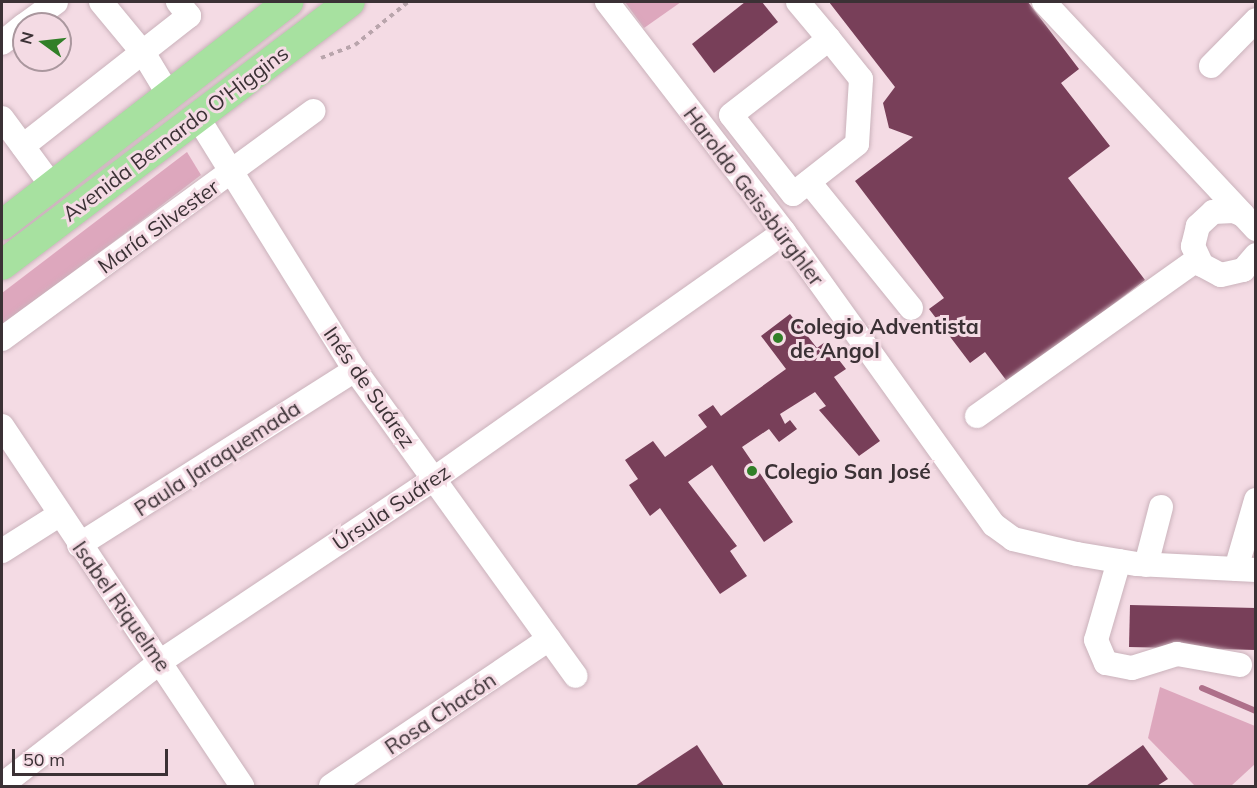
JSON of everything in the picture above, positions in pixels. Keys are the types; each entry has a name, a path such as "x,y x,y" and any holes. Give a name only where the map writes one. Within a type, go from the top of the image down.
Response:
{"main road":[{"name":"Avenida Bernardo O'Higgins","path":"2,225 170,97 288,2"},
{"name":"Avenida Bernardo O'Higgins","path":"2,265 350,2"},
{"path":"108,183 123,162 160,132 170,97"}],"street":[{"path":"43,12 56,2"},
{"path":"101,2 144,54 170,97"},
{"path":"23,146 144,54 189,16 178,2"},
{"name":"Haroldo Geissbürghler","path":"607,2 784,232 994,525 1013,539 1119,561 1146,565 1246,569"},
{"path":"731,115 793,194 857,144 861,79 798,2"},
{"path":"1044,2 1250,222"},
{"path":"1211,66 1256,20"},
{"path":"705,130 731,115 829,39"},
{"name":"María Silvester","path":"2,339 313,111"},
{"path":"2,118 52,186"},
{"name":"Inés de Suárez","path":"198,118 355,370 576,676"},
{"path":"809,182 911,308"},
{"path":"1250,222 1223,210 1204,218 1194,235 1198,259 1211,272 1232,275 1243,270 1256,255"},
{"name":"Úrsula Suárez","path":"2,785 161,661 434,479 784,232"},
{"path":"977,416 1198,259"},
{"name":"Paula Jaraquemada","path":"79,545 355,370"},
{"name":"Isabel Riquelme","path":"2,426 59,515 161,661 242,786"},
{"path":"1246,569 1256,500"},
{"path":"1146,565 1161,507"},
{"path":"2,551 59,515"},
{"path":"1119,561 1096,640 1106,663 1132,668 1177,654 1240,665"},
{"name":"Rosa Chacón","path":"331,786 549,639"}],"path":[{"path":"321,58 355,45 408,2"}],"shaded area":[{"path":"625,2 681,2 644,28"},
{"path":"187,152 201,175 2,327 2,293"},
{"path":"1160,687 1255,726 1255,764 1231,786 1195,786 1148,738"}],"building":[{"path":"745,2 762,2 778,22 714,73 692,44"},
{"path":"829,2 1028,2 1079,69 1061,83 1110,146 1068,178 1145,280 1009,384 985,352 970,363 929,309 944,298 855,181 913,137 889,128 883,103 895,87"},
{"path":"790,314 817,348 825,342 846,369 834,377 880,441 859,456 819,410 826,406 815,392 780,414 785,424 790,420 797,429 779,442 769,429 742,447 793,522 764,542 712,465 688,482 737,546 730,551 747,576 720,594 660,508 650,516 629,485 638,479 625,460 653,441 665,457 707,427 698,415 713,405 721,416 786,369 761,336"},
{"path":"1130,605 1256,608 1256,650 1129,647"},
{"path":"697,745 724,786 635,786"},
{"path":"1143,745 1168,779 1157,786 1086,786"}],"waterway":[{"path":"1202,688 1256,711"}],"place":[{"name":"Colegio Adventista de Angol","path":"778,338"},
{"name":"Colegio San José","path":"752,471"}]}
